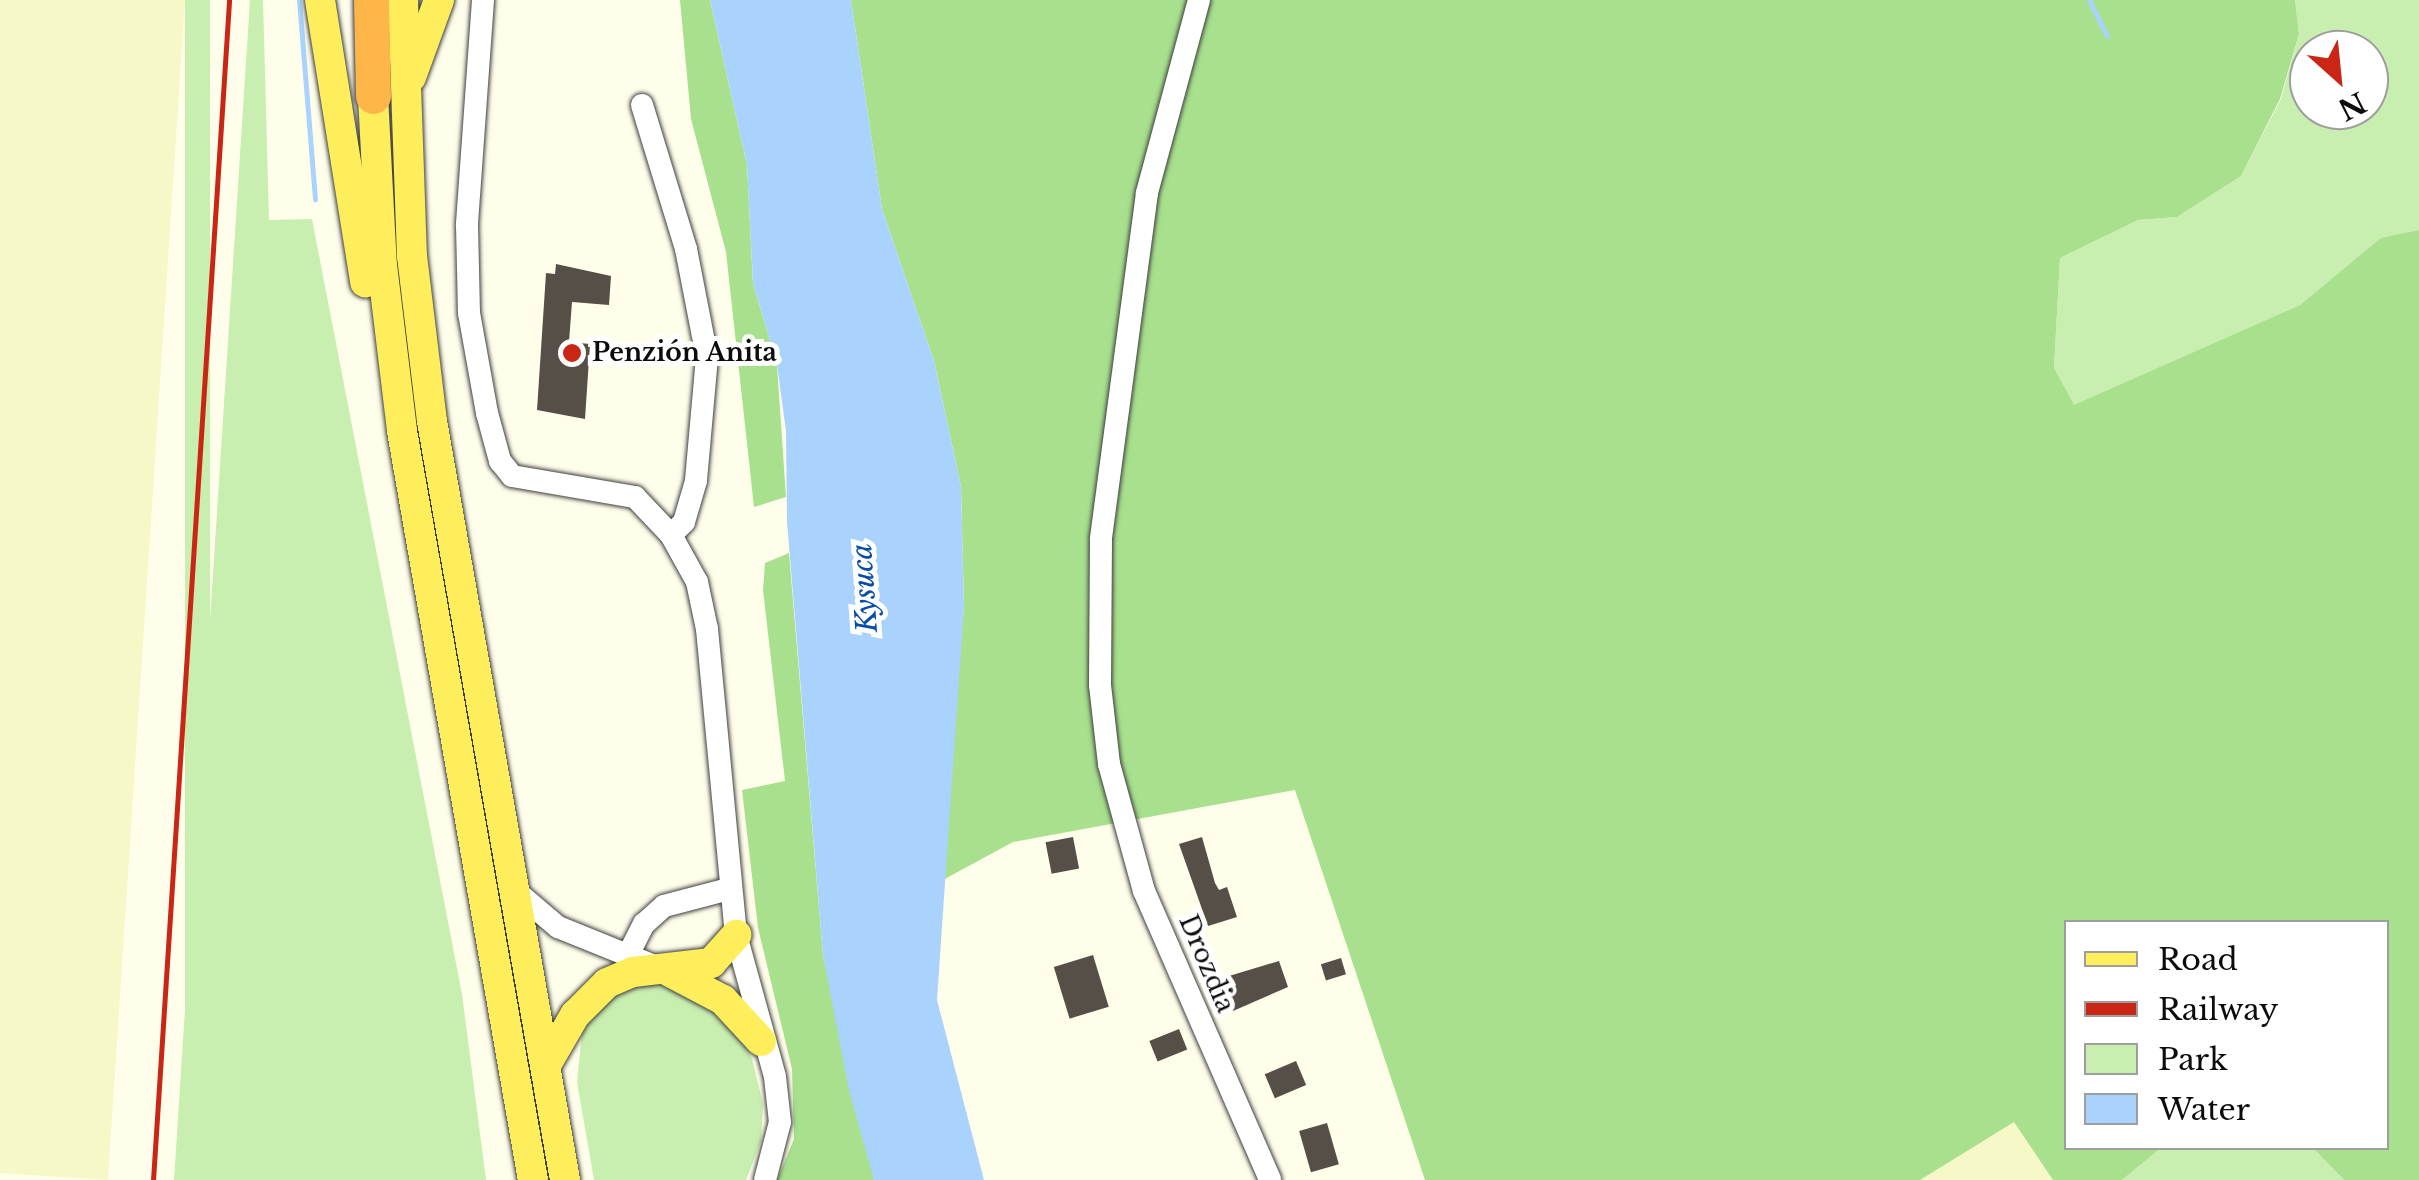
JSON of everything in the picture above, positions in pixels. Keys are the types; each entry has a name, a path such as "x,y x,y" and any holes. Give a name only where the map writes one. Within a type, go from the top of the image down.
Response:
{"highway":[{"path":"371,0 389,95"}],"main road":[{"path":"320,0 372,335 393,357"},
{"path":"403,0 389,95 393,357 534,1180"},
{"path":"438,0 389,95 432,422 565,1180"},
{"path":"546,1064 574,1015 607,983 632,972 668,972 711,964 736,935"},
{"path":"668,972 723,1000 761,1040"}],"street":[{"path":"483,0 471,114 469,313 500,461 524,482 635,498 671,536 704,606 729,889 761,1040 775,1077 780,1122 765,1180"},
{"name":"Drozdia","path":"1199,0 1147,193 1101,539 1100,685 1109,764 1144,890 1270,1180"},
{"path":"642,104 686,249 707,357 696,481 684,522 671,536"},
{"path":"514,888 558,926 668,972"},
{"path":"628,955 644,924 664,906 729,889"}],"green space":[{"path":"0,0 185,0 108,1180 0,1173"},
{"path":"185,0 210,0 210,1180 185,1180"},
{"path":"250,0 263,0 269,220 312,219 462,994 486,1180 174,1180"},
{"path":"680,0 710,0 747,165 753,283 777,365 786,497 754,507 726,252 691,119"},
{"path":"851,0 2295,0 2299,30 2289,30 2289,68 2280,99 2241,176 2177,217 2138,220 2060,258 2054,368 2074,405 2300,305 2381,238 2419,230 2419,1180 2344,1180 2315,1150 2389,1150 2389,920 2064,920 2064,1150 2159,1150 2122,1180 2053,1180 2014,1122 1920,1180 1425,1180 1295,790 1013,842 941,881 964,606 961,487 934,361 882,209"},
{"path":"2295,0 2419,0 2419,230 2381,239 2300,305 2073,406 2054,368 2060,258 2138,220 2177,217 2241,176 2281,99 2289,70 2289,130 2389,130 2389,30 2299,30"},
{"path":"789,553 823,955 874,1180 777,1180 794,1139 792,1069 758,928 742,790 785,781 763,590 765,563"},
{"path":"646,979 700,995 737,1030 752,1059 763,1104 761,1141 746,1180 594,1180 577,1082 583,1023 600,1003"},
{"path":"2014,1121 2053,1180 1920,1180"},
{"path":"2159,1150 2315,1150 2344,1180 2122,1180"}],"water":[{"name":"Kysuca","path":"710,0 851,0 882,209 934,361 961,487 964,606 937,1000 984,1180 874,1180 849,1090 823,955 787,522 786,431 777,365 753,283 747,165"}],"building":[{"path":"556,264 611,276 609,305 572,302 569,342 590,344 585,419 537,410 546,273 555,274"},
{"path":"1073,837 1079,868 1052,874 1046,842"},
{"path":"1202,837 1215,883 1219,890 1227,887 1237,917 1208,926 1179,844"},
{"path":"1093,955 1109,1007 1070,1019 1054,967"},
{"path":"1341,958 1346,974 1326,980 1321,964"},
{"path":"1279,961 1288,987 1233,1011 1219,979"},
{"path":"1179,1029 1187,1049 1158,1061 1149,1041"},
{"path":"1296,1061 1306,1085 1275,1098 1265,1074"},
{"path":"1327,1123 1339,1164 1311,1172 1299,1131"}],"waterway":[{"path":"299,0 315,199"},
{"path":"2089,0 2107,36"}],"railway":[{"path":"153,1180 229,0"}],"place":[{"name":"Penzión Anita","path":"572,353"}]}
